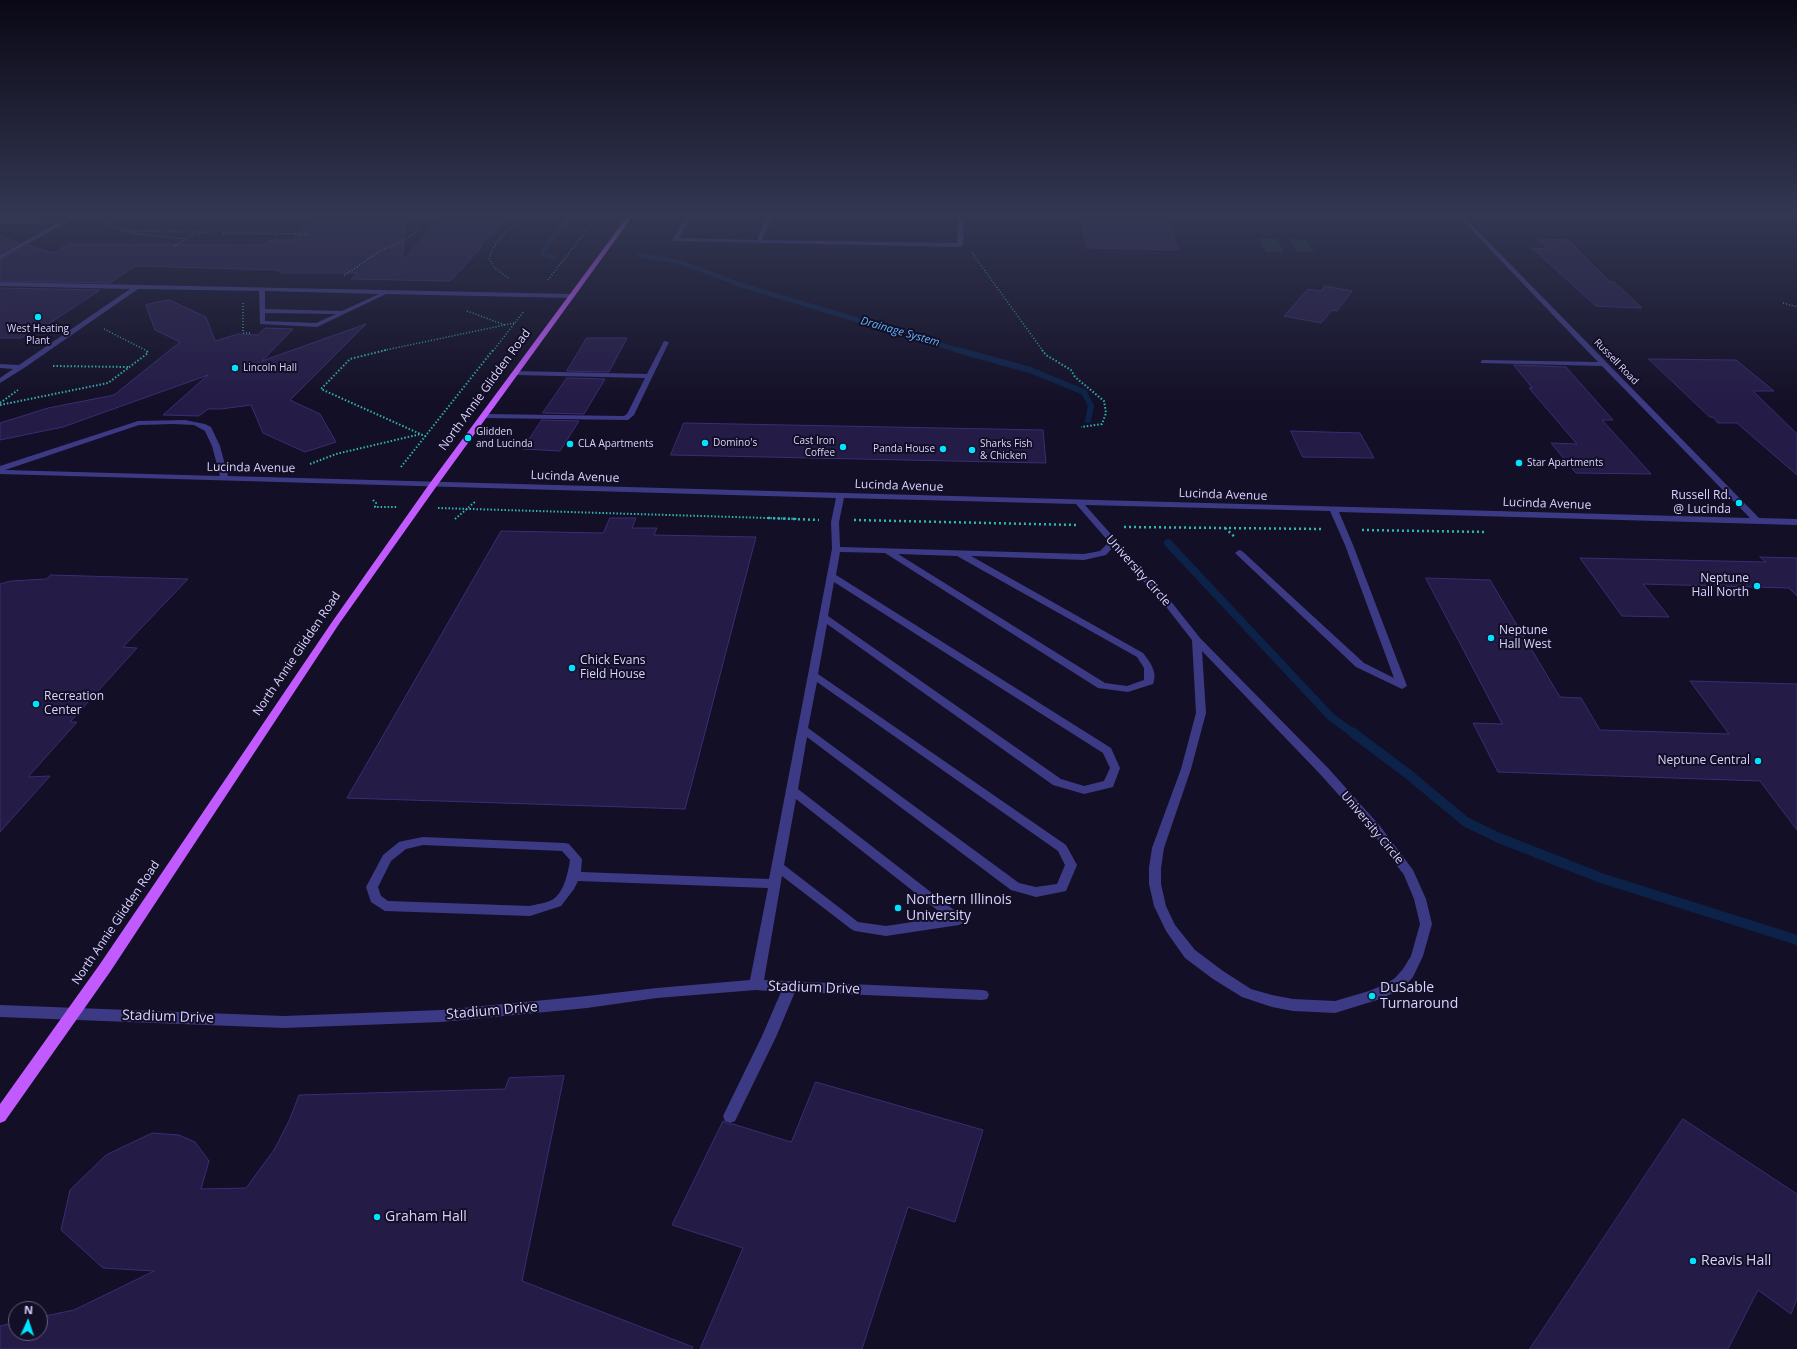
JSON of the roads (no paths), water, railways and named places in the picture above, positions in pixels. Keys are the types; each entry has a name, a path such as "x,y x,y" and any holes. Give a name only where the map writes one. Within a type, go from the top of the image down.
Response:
{"main road":[{"name":"North Annie Glidden Road","path":"0,1116 73,1014 330,630 433,485 584,280"}],"street":[{"name":"Russell Road","path":"1522,280 1757,521"},
{"path":"0,284 572,296"},
{"path":"0,381 136,287"},
{"path":"262,290 262,323 317,325 386,292"},
{"path":"262,311 343,312"},
{"path":"485,416 625,418 630,415 666,342"},
{"path":"1483,362 1604,364"},
{"path":"0,366 22,367"},
{"path":"516,373 650,376"},
{"path":"0,471 138,423 193,423 207,428 213,437 225,479"},
{"name":"Lucinda Avenue","path":"0,471 433,485 1797,522"},
{"path":"756,985 836,549 835,520 840,496"},
{"name":"University Circle","path":"1079,503 1112,543 1170,606 1197,640 1336,784 1376,829 1409,873 1420,899 1426,924 1417,956 1408,973 1392,988 1335,1007 1293,1005 1272,1001 1247,993 1218,975 1190,954 1170,928 1160,906 1156,884 1156,860 1186,769 1201,713 1197,640"},
{"path":"1239,553 1360,664 1402,686 1334,510"},
{"path":"836,549 1084,557 1103,553 1112,543"},
{"path":"888,551 1102,686 1128,689 1149,682 1149,668 1140,655 959,553"},
{"path":"823,617 1057,782 1084,790 1109,784 1115,768 1107,751 831,576"},
{"path":"803,729 1015,887 1036,892 1062,888 1071,866 1062,848 812,674"},
{"path":"778,867 855,926 886,931 959,920 792,790"},
{"path":"423,841 565,847 576,859 574,876 570,886 557,903 530,912 385,906 376,899 372,887 387,858 403,845 423,841"},
{"path":"574,876 775,884"},
{"name":"Stadium Drive","path":"0,1011 284,1022 441,1016 587,1002 657,993 756,985 982,995"},
{"path":"730,1116 769,1038 790,986"}],"waterway":[{"name":"Drainage System","path":"728,280 961,351"},
{"name":"Drainage System","path":"958,350 1030,370 1084,392 1091,406 1088,420"},
{"path":"1168,543 1331,717 1353,733"},
{"path":"1352,732 1408,774 1466,822 1499,838 1601,878 1797,940"}],"place":[{"name":"West Heating Plant","path":"38,317"},
{"name":"Lincoln Hall","path":"235,368"},
{"name":"Glidden and Lucinda","path":"468,438"},
{"name":"Domino's","path":"705,443"},
{"name":"CLA Apartments","path":"570,444"},
{"name":"Cast Iron Coffee","path":"843,447"},
{"name":"Panda House","path":"943,449"},
{"name":"Sharks Fish & Chicken","path":"972,450"},
{"name":"Star Apartments","path":"1519,463"},
{"name":"Russell Rd. @ Lucinda","path":"1739,503"},
{"name":"Neptune Hall North","path":"1757,586"},
{"name":"Neptune Hall West","path":"1491,638"},
{"name":"Chick Evans Field House","path":"572,668"},
{"name":"Recreation Center","path":"36,704"},
{"name":"Neptune Central","path":"1758,761"},
{"name":"Northern Illinois University","path":"898,908"},
{"name":"DuSable Turnaround","path":"1372,996"},
{"name":"Graham Hall","path":"377,1217"},
{"name":"Reavis Hall","path":"1693,1261"}]}
